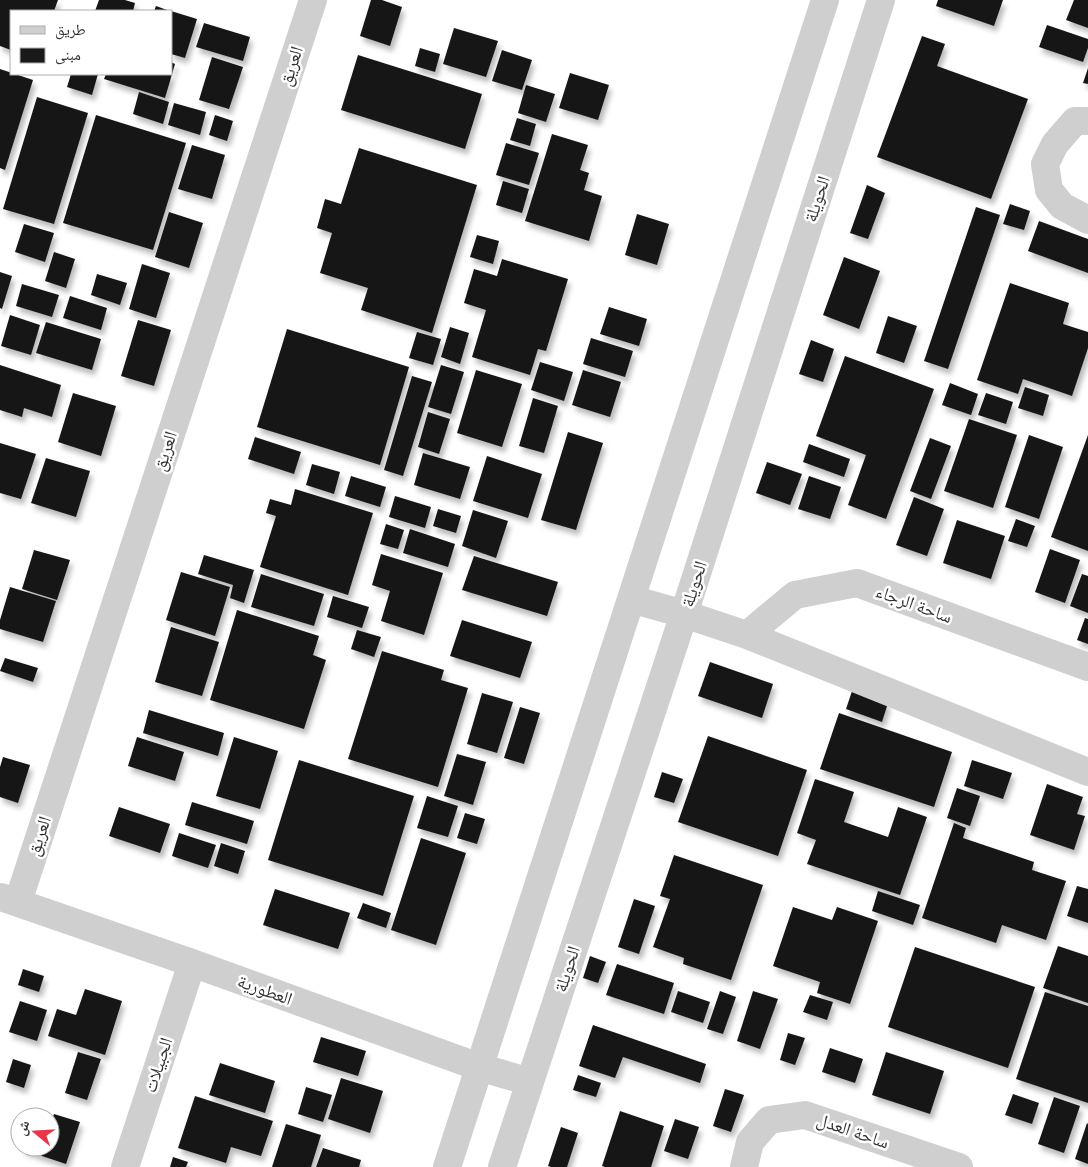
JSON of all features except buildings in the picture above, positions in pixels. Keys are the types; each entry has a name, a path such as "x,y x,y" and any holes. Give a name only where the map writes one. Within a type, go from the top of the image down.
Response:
{"street":[{"name":"العريق","path":"9,899 313,0"},
{"path":"447,1167 825,0"},
{"name":"الحويلة","path":"502,1167 684,614 881,0"},
{"path":"1088,121 1075,121 1055,144 1045,164 1049,190 1062,206 1088,220"},
{"name":"ساحة الرجاء","path":"747,635 795,595 857,583 1088,667"},
{"path":"631,599 747,635 1088,772"},
{"name":"العطورية","path":"9,899 192,963 479,1068 530,1082"},
{"name":"الجبيلات","path":"125,1167 192,963"},
{"name":"ساحة العدل","path":"744,1167 750,1142 770,1120 805,1115 959,1167"}]}
